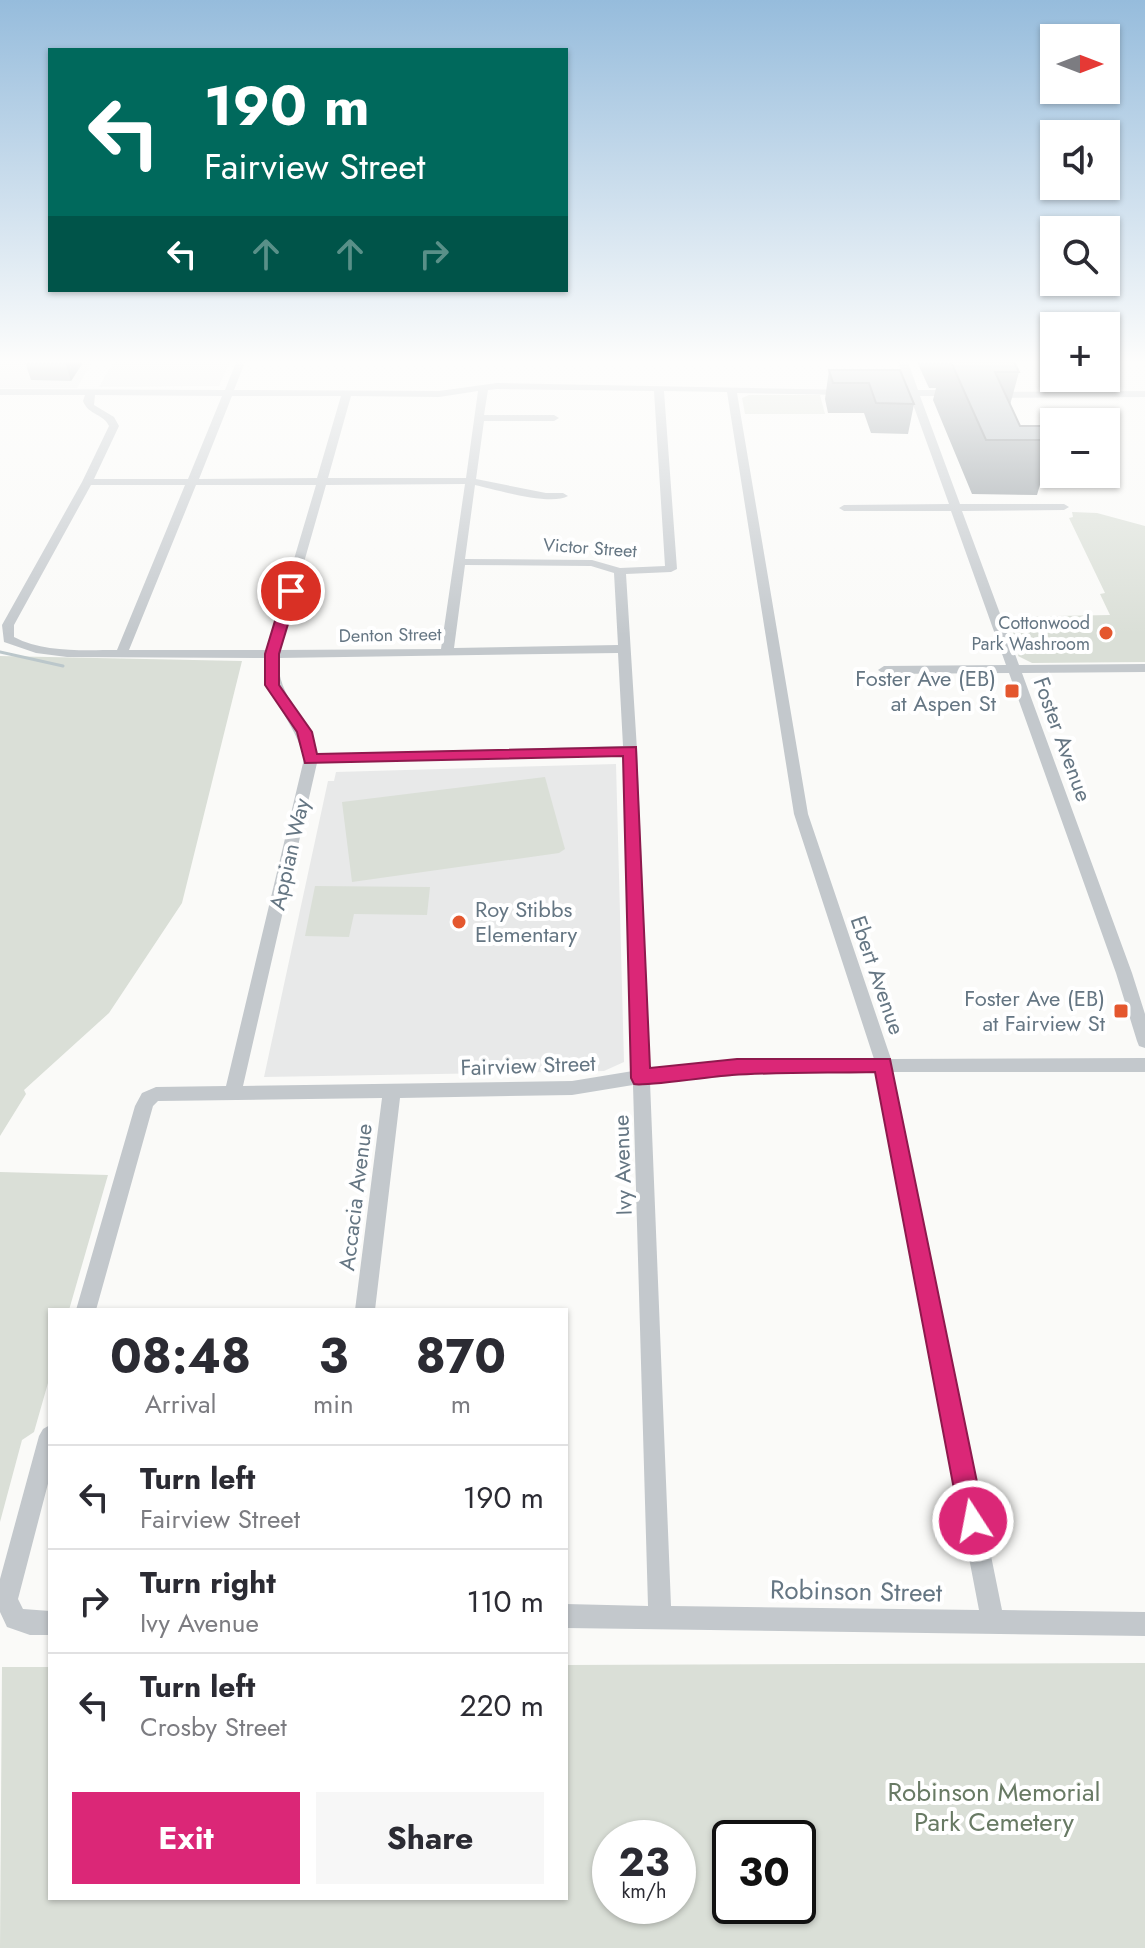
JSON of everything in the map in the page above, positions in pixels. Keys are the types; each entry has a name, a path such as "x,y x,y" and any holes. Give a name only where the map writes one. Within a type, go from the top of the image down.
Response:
{"street":[{"path":"101,453 87,482 474,482 489,489 563,496"},
{"path":"122,653 204,453"},
{"path":"332,453 272,654 272,685 304,732 311,759 630,750"},
{"path":"447,652 477,453"},
{"name":"Victor Street","path":"459,562 592,563 620,571 671,569 664,453"},
{"name":"Ebert Avenue","path":"742,453 801,814 884,1065 993,1622"},
{"name":"Foster Avenue","path":"934,453 1124,973 1145,1041"},
{"name":"Denton Street","path":"87,482 8,625 8,639 15,644 63,652 122,653 622,649"},
{"path":"844,508 1064,507"},
{"name":"Ivy Avenue","path":"620,571 630,750 660,1615"},
{"path":"884,670 1145,668"},
{"name":"Appian Way","path":"233,1093 311,759"},
{"name":"Fairview Street","path":"87,1308 144,1106 152,1096 572,1088 666,1072 737,1067 1145,1065"},
{"name":"Accacia Avenue","path":"365,1308 392,1091"},
{"path":"48,1443 6,1592 11,1614 23,1621 48,1623"},
{"name":"Robinson Street","path":"568,1616 1145,1624"}],"shaded area":[{"name":"Roy Stibbs Elementary","path":"616,764 624,1062 604,1071 264,1077 328,781 334,781 336,772"}],"green space":[{"path":"1072,512 1097,513 1145,526 1145,662 1032,663 1018,656 1020,651 1007,617 1110,615 1100,594 1105,593 1069,518 1073,517"},
{"path":"0,656 242,661 182,903 109,1013 24,1090 26,1094 0,1136"},
{"path":"545,777 565,849 559,853 352,882 342,802"},
{"path":"315,886 430,887 427,915 354,914 349,937 305,936"},
{"path":"0,1172 108,1175 70,1308 48,1308 48,1383 34,1432 22,1440 0,1522"},
{"name":"Robinson Memorial Park Cemetery","path":"1145,1663 1145,1948 0,1948 2,1667 48,1667 48,1900 568,1900 568,1665"}],"waterway":[{"path":"0,652 63,666"}],"place":[{"name":"Cottonwood Park Washroom","path":"1106,633"},
{"name":"Foster Ave (EB) at Aspen St","path":"1012,691"},
{"name":"Roy Stibbs Elementary","path":"459,922"},
{"name":"Foster Ave (EB) at Fairview St","path":"1121,1011"}],"route":[{"path":"291,591 272,654 272,685 304,732 311,759 630,750 641,1078 666,1072 737,1067 884,1065 973,1521"}]}
